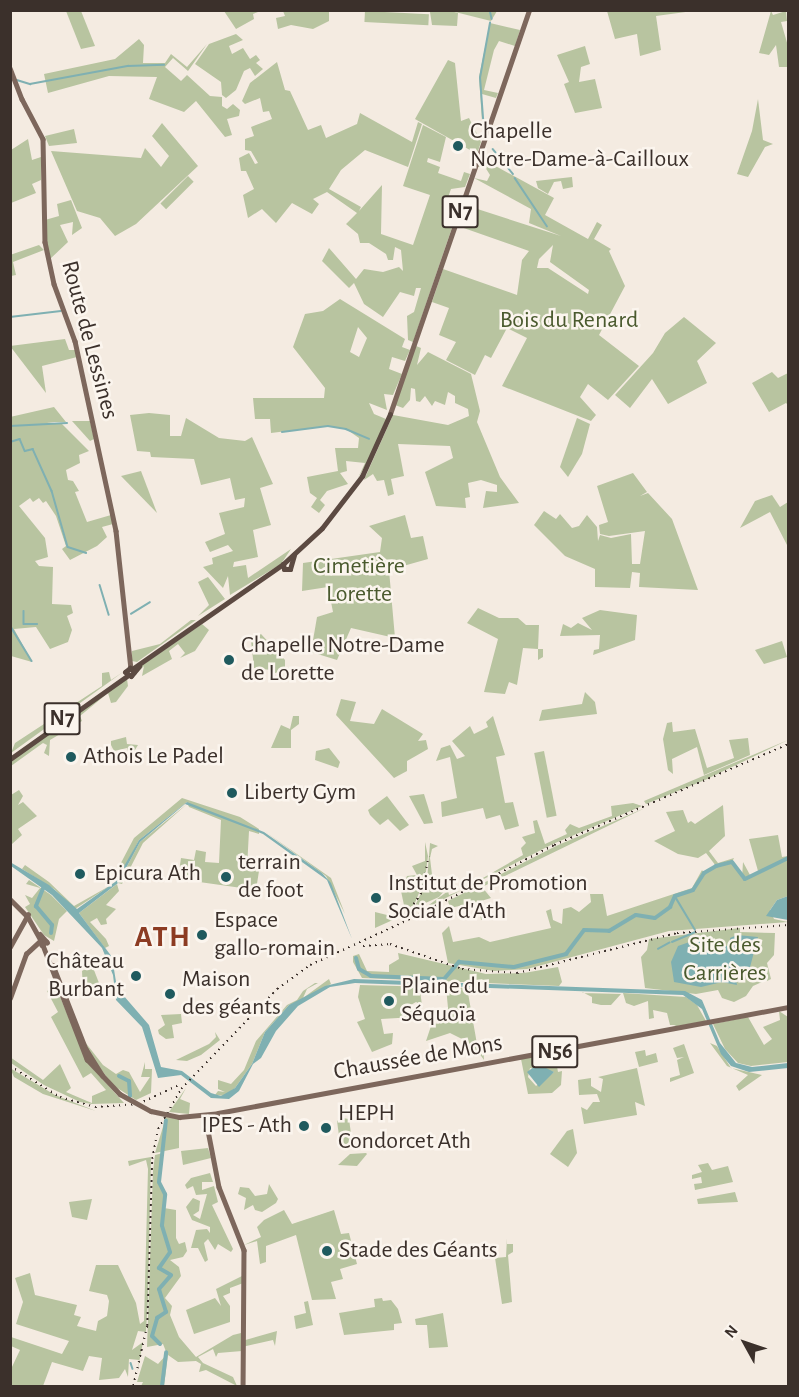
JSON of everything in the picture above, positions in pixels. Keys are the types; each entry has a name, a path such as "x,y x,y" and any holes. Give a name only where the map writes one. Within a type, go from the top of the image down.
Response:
{"highway":[{"name":"N7","path":"10,757 226,602 286,564 331,522 358,486 376,454 390,414"}],"main road":[{"name":"N7","path":"390,414 529,10"},
{"name":"Route de Lessines","path":"10,68 43,139 45,242 54,284 75,341 116,531 129,670"},
{"name":"N56","path":"10,898 27,918 42,942"},
{"name":"N56","path":"10,898 34,923 87,1059 121,1094 151,1111 179,1116 205,1115"},
{"path":"10,947 27,918 34,923"},
{"path":"10,998 24,958 34,946 42,942"},
{"name":"Chaussée de Mons","path":"205,1115 789,1007"},
{"path":"205,1115 219,1187 244,1250 243,1386"}],"green space":[{"path":"258,10 258,12 253,14 254,19 236,29 224,11"},
{"path":"447,10 458,13 457,26 432,25 430,12"},
{"path":"497,10 491,21 451,11"},
{"path":"693,10 656,16 661,50 640,56 637,34 615,39 607,11"},
{"path":"66,11 81,11 95,46 81,49"},
{"path":"283,11 329,11 329,21 313,29 291,25 278,29 276,18 285,16"},
{"path":"365,11 429,14 428,25 364,22"},
{"path":"771,11 773,15 786,11 787,21 781,22 788,46 788,67 779,67 776,45 769,55 759,53"},
{"path":"490,23 520,30 515,46 499,41 494,50 484,90 498,93 496,98 482,94 482,121 479,77"},
{"path":"236,34 243,40 229,46 232,54 243,48 250,59 256,55 260,60 256,63 263,69 255,76 250,68 244,71 236,90 226,98 222,95 221,82 195,64 209,44"},
{"path":"139,39 144,45 143,63 165,63 171,54 187,67 207,44 188,71 173,58 165,67 181,81 187,75 210,96 222,97 222,106 227,109 233,104 240,110 239,116 227,119 232,135 225,137 196,101 184,112 149,99 157,77 109,76 48,93 44,74 115,59"},
{"path":"585,46 590,64 581,67 579,82 595,79 602,108 575,113 564,84 569,82 557,55"},
{"path":"448,60 455,63 461,121 469,118 481,142 477,154 415,119"},
{"path":"277,62 285,90 290,91 308,130 321,125 326,138 357,124 360,113 412,142 418,122 422,124 408,167 365,150 341,170 329,189 361,207 359,211 382,185 381,234 413,245 430,195 403,186 423,125 446,137 440,162 428,158 427,162 440,167 438,173 461,181 464,172 470,174 465,187 451,189 445,206 441,205 457,213 413,342 408,340 407,316 414,312 421,288 416,288 414,296 400,292 383,317 364,304 354,283 349,288 322,261 329,248 356,279 364,269 383,272 399,267 403,271 401,250 395,247 393,260 388,260 386,254 369,243 360,243 358,234 346,224 357,213 327,192 313,199 319,204 312,214 292,203 276,223 262,209 248,218 243,195 254,189 246,171 241,171 239,158 249,153 255,164 258,163 251,151 245,150 245,139 254,136 251,127 272,119 269,111 263,112 260,98 245,104 242,101 250,83"},
{"path":"758,99 763,140 773,144 765,147 748,177 737,174 752,131"},
{"path":"162,123 198,166 136,224 115,236 100,218 77,211 51,151 141,158 145,148 161,167 169,156 152,136"},
{"path":"74,129 77,143 49,146 45,136"},
{"path":"28,139 32,160 41,157 41,180 32,184 36,193 11,203 11,150"},
{"name":"Bois du Renard","path":"481,158 554,198 545,215 588,239 597,222 602,225 594,239 611,249 609,251 625,286 599,335 639,366 608,400 588,384 580,397 596,415 591,421 502,386 527,338 507,328 491,358 485,355 475,375 446,360 456,342 439,335 449,308 432,302 443,269 517,295 522,260 529,251 458,226 465,205 561,236 529,223 531,209 474,178 487,181 490,175 485,167 478,167","holes":["553,245 550,262 589,290 588,294 548,268 537,268 539,259"]},
{"path":"188,176 194,182 166,209 160,204"},
{"path":"572,177 573,187 563,189 561,181 554,182 548,194 538,188 536,181"},
{"path":"71,200 82,228 72,235 73,222 60,225 68,242 49,260 45,220 59,216 57,204"},
{"path":"39,245 44,250 13,262 16,275 11,276 10,255"},
{"path":"340,299 405,339 402,347 410,350 405,361 392,357 389,369 402,374 393,395 384,394 387,410 369,403 374,414 386,419 371,456 358,478 365,463 346,461 347,471 340,473 348,484 327,491 320,500 325,505 319,513 311,507 317,498 310,493 307,477 338,471 335,448 358,448 359,438 346,429 328,426 271,433 270,419 255,419 253,398 324,398 325,388 293,347 305,314 323,311","holes":["358,327 367,338 359,357 350,352"]},
{"path":"684,317 716,343 697,361 707,383 668,404 652,379 630,408 615,395 653,353 665,333"},
{"path":"65,339 69,350 75,350 77,357 42,366 46,393 10,346"},
{"path":"416,346 421,348 417,365 428,352 471,374 480,411 477,422 500,477 519,503 483,508 486,491 497,492 497,485 481,480 468,483 470,497 465,498 466,508 436,506 425,472 453,458 450,446 398,444 404,476 391,479 394,494 388,496 384,480 377,481 373,474 364,480 393,415 448,425 469,416 468,409 455,403 455,396 448,392 445,405 435,401 432,406 425,396 420,402 416,401 415,389 411,388 410,400 403,408 395,405"},
{"path":"772,372 778,378 788,373 788,405 786,403 769,412 752,383"},
{"path":"54,407 66,422 47,422 62,424 89,451 79,455 80,463 66,470 68,480 73,481 79,491 75,492 87,522 111,515 113,524 102,527 107,537 97,546 70,560 62,549 66,546 56,516 46,501 43,503 39,498 33,502 30,498 19,506 45,538 48,557 35,561 39,566 53,567 52,604 71,605 73,613 67,616 72,630 68,642 50,649 36,627 14,629 32,662 11,656 10,417"},
{"path":"149,413 170,415 170,436 181,436 186,418 219,438 245,441 252,437 273,484 260,488 271,525 253,530 258,557 234,562 233,567 246,565 248,578 291,549 281,564 230,595 228,576 223,588 203,567 213,564 212,558 233,551 228,545 210,552 205,542 225,534 219,513 244,507 245,498 235,500 230,478 201,485 194,459 151,457 150,452 137,451 130,415"},
{"path":"577,418 590,424 582,454 568,477 560,467"},
{"path":"72,421 90,421 94,439 90,441"},
{"path":"141,471 157,513 121,476"},
{"path":"633,473 647,492 640,496 648,493 672,519 698,590 639,587 640,573 632,572 630,588 595,587 595,569 565,556 534,525 544,511 556,519 560,514 572,528 579,526 587,515 597,527 598,541 600,535 611,538 631,534 632,564 640,564 645,531 609,536 600,534 599,525 608,522 597,486"},
{"path":"772,495 780,507 788,502 787,545 770,512 740,528 755,501"},
{"name":"Cimetière Lorette","path":"405,515 411,538 423,536 428,559 389,570 395,638 351,628 337,660 311,652 317,617 333,612 328,587 302,591 303,563 380,552 382,538 369,526"},
{"path":"208,577 225,599 198,616 209,605 198,582"},
{"path":"478,608 499,618 518,618 526,625 539,625 538,649 523,648 517,685 509,682 505,694 484,692 498,639 467,623"},
{"path":"600,610 637,615 635,640 593,655 594,650 599,649 600,635 560,636 563,624 571,628 578,623 592,630 582,618"},
{"path":"191,620 196,620 137,662 132,661 132,651 160,644"},
{"path":"202,624 209,630 195,651 180,658 185,653 178,644 169,651 172,659 142,676 144,666 133,677 141,666"},
{"path":"261,634 285,660 285,669 273,674 271,670 254,668 251,641"},
{"path":"782,641 787,657 764,664 755,650"},
{"path":"538,649 543,649 543,657 538,660"},
{"path":"109,672 111,680 123,672 11,753 15,743 102,686 102,673"},
{"path":"127,679 128,686 116,702 111,703 108,693 80,716 82,721 50,740 49,756 44,753 47,745 43,743 11,766 10,761"},
{"path":"585,692 595,702 597,714 539,721 542,710 582,704"},
{"path":"341,699 356,702 350,721 374,724 382,709 423,734 418,741 426,740 428,749 407,761 407,771 394,778 336,715"},
{"path":"293,716 299,716 299,724 291,730 291,748 271,748 281,725 290,729"},
{"path":"493,716 505,755 496,757 505,803 513,802 519,826 505,830 500,815 486,819 483,808 442,817 441,802 457,798 450,757 436,761 441,748 450,745 457,759 465,756 452,741 470,726 474,734 488,727 486,722"},
{"path":"672,722 673,732 695,729 707,768 734,758 729,740 748,738 750,755 704,775 697,747 672,759 673,774 668,770 663,739 667,723"},
{"path":"126,737 127,744 138,745 130,758 127,748 114,751 111,745 111,741"},
{"path":"788,740 705,780 646,804 644,801"},
{"path":"329,748 340,762 338,768 315,760 316,751"},
{"path":"544,751 557,816 547,818 534,753"},
{"path":"19,790 23,796 18,805 23,802 37,816 18,829 22,835 12,844 11,795"},
{"path":"424,794 433,823 424,824 409,796"},
{"path":"387,796 409,825 400,831 388,819 380,825 368,810"},
{"path":"182,798 240,817 259,829 259,834 249,831 247,868 259,871 256,890 178,879 181,858 194,860 196,850 206,852 205,862 219,863 221,820 189,807 187,802 139,840 121,874 115,882 112,880 134,838"},
{"path":"633,803 642,806 553,844 464,889 523,855 521,848 526,843 522,837 535,833 533,821 537,820 545,844 567,834 565,830 570,824 579,828 612,816 611,806"},
{"path":"187,804 143,843 122,884 118,883 140,842"},
{"path":"723,805 725,836 709,851 718,863 734,858 732,862 742,878 743,862 750,875 745,879 770,866 758,871 749,839 778,835 782,857 788,856 788,896 777,900 770,910 774,919 788,922 669,931 527,969 494,971 448,963 442,933 449,926 453,942 479,937 490,942 551,928 546,911 551,909 553,920 562,924 563,909 571,907 579,912 591,902 590,894 603,894 607,916 692,888 702,870 704,873 716,866 706,853 698,858 678,854 654,841 675,831 666,812 683,810 688,823 691,821 695,824"},
{"path":"645,808 482,887 491,898 481,901 485,919 481,920 478,902 450,908 448,901 556,846"},
{"path":"264,831 331,878 345,914 326,876"},
{"path":"425,842 428,856 425,879 414,905 405,910 401,891 407,876 417,875 412,866 425,861"},
{"path":"430,843 438,846 432,849 430,858 434,891 445,890 439,897 414,908 427,880"},
{"path":"25,865 49,882 74,906 113,884 75,909 54,889 22,869"},
{"path":"29,880 51,895 67,911 59,919 54,941 44,935 25,907 30,904 25,895 32,898 40,888 26,884"},
{"path":"117,884 119,891 106,905 116,909 106,919 107,924 101,925 97,918 90,922 106,939 109,946 105,948 79,913"},
{"path":"461,890 422,910 448,891 449,895"},
{"path":"375,912 395,917 395,919 375,928"},
{"name":"Site des Carrières","path":"740,928 740,932 775,933 774,955 767,963 771,979 767,981 764,967 759,969 762,982 753,986 746,996 734,1002 722,998 718,990 696,994 645,988 641,957 647,950 649,939"},
{"path":"398,953 486,974 524,973 558,967 562,982 559,986 362,978 353,962 353,956 359,954 367,971 389,972 389,965 399,959"},
{"path":"92,965 99,983 83,991 82,971"},
{"path":"329,979 331,984 299,1001 289,1005 265,1032 252,1064 235,1088 225,1096 215,1095 218,1091 225,1092 218,1089 218,1080 231,1084 244,1070 256,1041 287,1005 297,1000 303,991 315,983 318,983 307,989 303,998"},
{"name":"Plaine du Séquoïa","path":"360,985 434,987 440,993 437,996 433,991 420,991 422,1005 416,1002 409,1006 414,1008 415,1017 381,1019 384,1034 393,1033 392,1044 372,1052 357,1022 365,1019 358,997"},
{"path":"56,987 87,1062 124,1103 92,1104 80,1102 44,1085 11,1063 10,1057 43,1080 60,1064 71,1088 66,1092 92,1103 92,1096 106,1090 91,1073 83,1078 51,1017 58,1012 47,991"},
{"path":"446,987 473,988 468,993 477,1044 483,1045 484,1060 479,1053 465,1052 464,1040 450,1033 426,1041 432,1023 439,1024 433,1012 448,1008"},
{"path":"584,993 621,994 611,1005 601,1005 592,1003 592,997"},
{"path":"623,993 686,997 697,1005 706,1021 672,1027 676,1025 670,1025 667,1013 653,1010 654,1018 649,1019 648,1001 634,1006 626,1003"},
{"path":"779,1011 788,1017 788,1062 751,1066 738,1063 725,1049 713,1024 748,1017 764,1045 772,1039 763,1027 780,1020"},
{"path":"181,1014 182,1023 172,1025 174,1038 166,1039 159,1034 158,1030 165,1025 161,1015"},
{"path":"215,1032 220,1040 201,1055 187,1061 176,1060 209,1044 216,1037"},
{"path":"85,1042 103,1065 116,1074 123,1070 129,1072 140,1092 150,1077 141,1077 145,1062 145,1069 152,1069 151,1093 136,1100 114,1086 93,1060"},
{"path":"710,1043 717,1046 731,1068 727,1066"},
{"path":"684,1044 694,1073 670,1082 670,1078 680,1075 677,1060 684,1057 677,1058 673,1048"},
{"path":"645,1050 646,1056 656,1053 658,1062 639,1067 635,1052"},
{"path":"547,1054 556,1061 558,1072 562,1071 561,1085 552,1093 528,1094 521,1059","holes":["530,1068 554,1072 536,1086 528,1077"]},
{"path":"10,1068 55,1095 96,1111 43,1094 14,1077"},
{"path":"637,1068 645,1106 635,1102 637,1115 584,1124 581,1107 587,1110 593,1102 600,1102 597,1094 579,1095 578,1080 591,1078 591,1086 601,1092 603,1079 598,1077"},
{"path":"732,1068 762,1075 739,1091 736,1086 748,1075"},
{"path":"186,1088 180,1099 190,1103 189,1114 169,1112"},
{"path":"166,1117 179,1119 179,1148 155,1153"},
{"path":"342,1118 349,1119 352,1141 347,1145 340,1143 337,1121"},
{"path":"573,1129 577,1153 568,1167 550,1154 567,1131"},
{"path":"208,1148 211,1158 183,1165 181,1151"},
{"path":"163,1153 159,1182 165,1194 164,1208 176,1210 176,1238 179,1244 185,1242 187,1251 183,1257 170,1260 179,1267 181,1276 165,1298 172,1306 170,1315 179,1337 196,1357 233,1335 241,1333 242,1341 277,1331 275,1346 273,1340 242,1347 242,1351 218,1353 216,1357 213,1349 198,1357 203,1363 233,1377 237,1386 206,1370 199,1372 201,1364 196,1361 178,1362 168,1355 164,1386 141,1386 143,1382 137,1382 145,1356 158,1364 167,1354 163,1344 147,1347 153,1171 155,1155"},
{"path":"350,1154 367,1154 357,1166 338,1165"},
{"path":"151,1157 146,1332 138,1331 132,1350 143,1342 137,1373 139,1360 129,1359 128,1377 125,1369 119,1378 99,1380 102,1358 89,1356 83,1371 52,1362 43,1386 11,1386 11,1369 20,1350 11,1346 11,1337 62,1354 69,1341 16,1324 23,1302 15,1278 30,1273 35,1295 77,1305 74,1315 81,1317 77,1326 96,1331 98,1321 107,1316 109,1301 107,1295 89,1291 96,1265 118,1265 136,1303 140,1324 144,1321 148,1169 146,1160 129,1166 128,1161"},
{"path":"708,1163 712,1170 728,1166 733,1182 695,1190 694,1184 702,1183 701,1177 692,1179 692,1175 702,1172 698,1165"},
{"path":"210,1173 213,1182 202,1182 202,1190 214,1186 218,1202 212,1205 233,1249 231,1252 218,1244 215,1250 208,1239 204,1243 208,1260 205,1262 198,1248 191,1248 196,1230 207,1229 210,1233 210,1227 192,1220 186,1207 193,1198 200,1201 199,1211 193,1215 200,1219 207,1194 196,1195 193,1186 187,1189 185,1185 191,1178"},
{"path":"269,1184 278,1199 276,1203 262,1212 255,1210 253,1205 244,1210 246,1198 238,1194 240,1187 249,1188 255,1196 267,1194"},
{"path":"735,1192 738,1202 698,1204 697,1199"},
{"path":"92,1199 87,1220 72,1217 69,1202"},
{"name":"Stade des Géants","path":"284,1210 292,1224 334,1210 341,1234 349,1233 357,1264 340,1269 343,1279 331,1282 336,1299 312,1300 296,1235 266,1246 266,1262 260,1264 257,1241 244,1245 261,1237 257,1227 264,1220"},
{"path":"507,1238 507,1244 513,1244 513,1252 508,1255 512,1302 502,1304 495,1258 506,1257"},
{"path":"242,1276 246,1282 230,1288 230,1293 223,1296 230,1306 230,1322 194,1334 186,1310 215,1298 221,1306 216,1289"},
{"path":"382,1298 383,1301 391,1300 398,1309 402,1323 394,1324 394,1330 344,1335 339,1313 375,1307 374,1299"},
{"path":"308,1301 313,1325 296,1329 294,1316 306,1313 304,1302"},
{"path":"443,1313 448,1347 429,1348 427,1325 416,1325 415,1319"}],"water":[{"path":"187,802 264,832 322,873 331,883 352,939 327,880 263,834 185,804 140,842 118,883 79,913 112,957 117,988 149,1025 161,1067 182,1071 211,1093 221,1096 235,1088 252,1064 265,1032 289,1005 325,986 354,979 685,991 702,1000 720,1043 736,1063 752,1067 788,1063 788,1068 749,1072 731,1066 721,1054 702,1009 683,995 355,983 330,987 298,1006 276,1031 261,1058 253,1064 239,1091 229,1099 211,1098 181,1075 158,1078 142,1027 116,1000 113,975 102,948 52,895 11,866 10,862 49,885 77,909 115,882 139,840"},
{"path":"788,896 788,920 766,916 777,900"},
{"path":"737,935 758,937 749,971 734,969 737,985 722,982 701,987 674,982 671,962 678,946 698,939 731,947 730,938"},
{"path":"538,1064 554,1072 539,1087 527,1072"}],"waterway":[{"path":"490,10 492,19"},
{"path":"484,131 480,78 490,23"},
{"path":"17,80 30,84 128,66 164,65"},
{"path":"493,149 513,174"},
{"path":"515,178 547,226"},
{"path":"10,317 61,311"},
{"path":"10,426 67,423"},
{"path":"282,432 328,426 346,429 369,439"},
{"path":"10,442 20,439 25,451 33,449 52,491 68,547 86,553"},
{"path":"100,585 109,615"},
{"path":"131,614 150,602"},
{"path":"24,611 24,624 37,624"},
{"path":"10,625 32,661"},
{"path":"356,958 359,969 371,976 444,979 459,962 514,967 566,954 584,930 609,931 636,915 655,918 670,907 675,896 693,890 704,873 716,866 732,862 745,879 788,858"},
{"path":"44,886 36,906 52,925 51,933"},
{"path":"675,896 695,929"},
{"path":"672,942 695,932"},
{"path":"658,949 669,943"},
{"path":"119,1076 129,1081 130,1096"},
{"path":"160,1344 152,1336 157,1318 166,1312 159,1289 171,1275 159,1268 170,1252 162,1225 165,1194 159,1182 166,1120"},
{"path":"162,1386 166,1352"},
{"path":"131,1363 133,1369"}],"railway":[{"path":"133,1386 147,1326 152,1159 158,1129 181,1089 277,989 310,965 408,920 554,845 788,744"},
{"path":"403,919 422,892 428,857"},
{"path":"363,946 390,944 462,969 517,973 677,933 788,925"},
{"path":"10,1066 60,1097 95,1107 138,1104 181,1084"}],"place":[{"name":"Chapelle Notre-Dame-à-Cailloux","path":"458,146"},
{"name":"Chapelle Notre-Dame de Lorette","path":"229,660"},
{"name":"Athois Le Padel","path":"71,757"},
{"name":"Liberty Gym","path":"232,793"},
{"name":"Epicura Ath","path":"80,874"},
{"name":"terrain de foot","path":"226,877"},
{"name":"Institut de Promotion Sociale d'Ath","path":"376,898"},
{"name":"Espace gallo-romain","path":"202,935"},
{"name":"Château Burbant","path":"136,976"},
{"name":"Maison des géants","path":"170,994"},
{"name":"Plaine du Séquoïa","path":"389,1001"},
{"name":"IPES - Ath","path":"304,1126"},
{"name":"HEPH Condorcet Ath","path":"326,1128"},
{"name":"Stade des Géants","path":"327,1251"}],"district":[{"name":"ATH","path":"163,937"}]}
